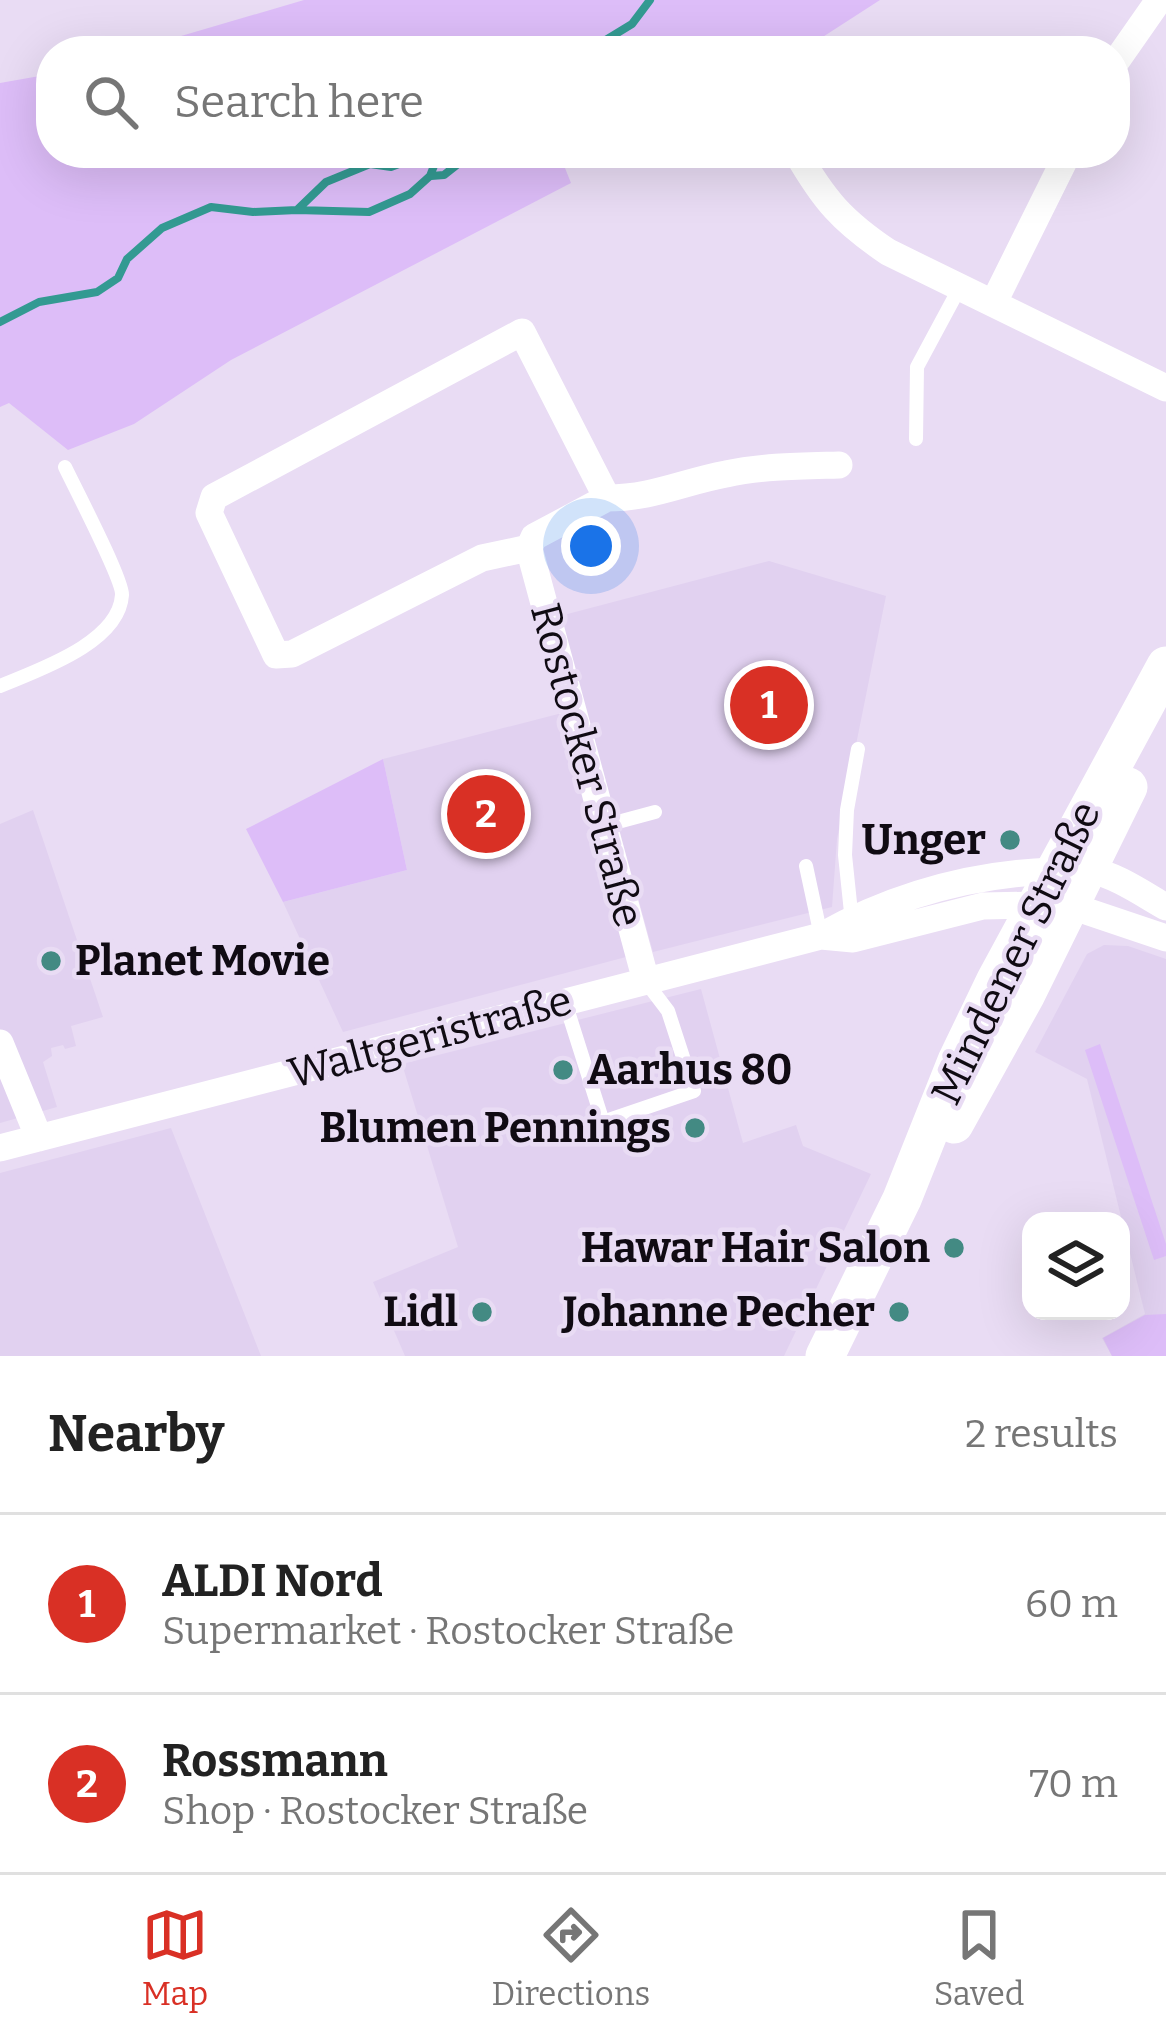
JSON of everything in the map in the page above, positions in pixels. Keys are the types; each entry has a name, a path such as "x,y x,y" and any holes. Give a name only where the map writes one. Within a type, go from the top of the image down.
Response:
{"street":[{"path":"1130,42 1159,0"},
{"path":"806,168 821,194 851,227 887,252 1166,388"},
{"path":"994,302 1061,168"},
{"name":"Rostocker Straße","path":"529,548 482,558 292,654 276,655 209,513 214,496 522,332 607,498"},
{"name":"Rostocker Straße","path":"646,981 529,548 534,537 607,498 636,498 728,473 839,465"},
{"name":"Mindener Straße","path":"1063,888 1166,667"},
{"name":"Mindener Straße","path":"825,1356 902,1199 957,1061 997,980 1063,888 1154,732 1166,697"},
{"name":"Waltgeristraße","path":"852,929 940,887 976,877 1010,872 1063,888"},
{"path":"1063,888 1166,907"},
{"path":"1063,888 1166,938"},
{"name":"Waltgeristraße","path":"0,1148 821,936 1063,888"},
{"path":"0,1043 39,1138"}],"lane":[{"path":"916,439 917,367 960,286"},
{"path":"0,686 45,668 92,641 117,617 123,591 65,467"},
{"path":"852,929 845,855 858,749"},
{"path":"603,826 655,812"},
{"path":"806,866 821,936"},
{"path":"566,1001 603,1122 694,1091 668,1011 646,981"}],"shaded area":[{"path":"304,0 880,0 824,36 181,36"},
{"path":"36,77 36,168 565,168 571,183 231,360 134,424 68,450 9,403 0,407 0,83"},
{"path":"769,561 886,596 837,839 832,907 653,952 560,616"},
{"path":"562,713 626,957 343,1032 283,902 407,870 383,759"},
{"path":"383,759 407,870 283,902 246,829"},
{"path":"33,810 103,1017 71,1026 76,1046 51,1048 52,1056 43,1062 57,1107 0,1123 0,824"},
{"path":"1104,945 1128,946 1166,959 1166,1356 1112,1356 1102,1338 1145,1314 1130,1253 1130,1212 1120,1212 1087,1079 1035,1052 1087,954"},
{"path":"701,989 743,1143 796,1125 803,1146 871,1174 784,1356 405,1356 373,1282 458,1247 402,1064"},
{"path":"1100,1044 1166,1244 1166,1256 1154,1260 1085,1050"},
{"path":"171,1128 261,1356 0,1356 0,1173"},
{"path":"1166,1314 1166,1356 1112,1356 1103,1338 1145,1315"}],"waterway":[{"path":"612,36 632,24 650,0"},
{"path":"298,209 326,182 360,168"},
{"path":"0,322 39,302 97,292 118,278 127,259 162,228 211,207 253,212 369,212 410,194 433,168"},
{"path":"431,176 453,168"}],"place":[{"name":"ALDI Nord","path":"769,705"},
{"name":"Rossmann","path":"486,814"},
{"name":"Unger","path":"1010,840"},
{"name":"Planet Movie","path":"51,961"},
{"name":"Aarhus 80","path":"563,1070"},
{"name":"Blumen Pennings","path":"695,1128"},
{"name":"Hawar Hair Salon","path":"954,1248"},
{"name":"Lidl","path":"482,1312"},
{"name":"Johanne Pecher","path":"899,1312"}]}
